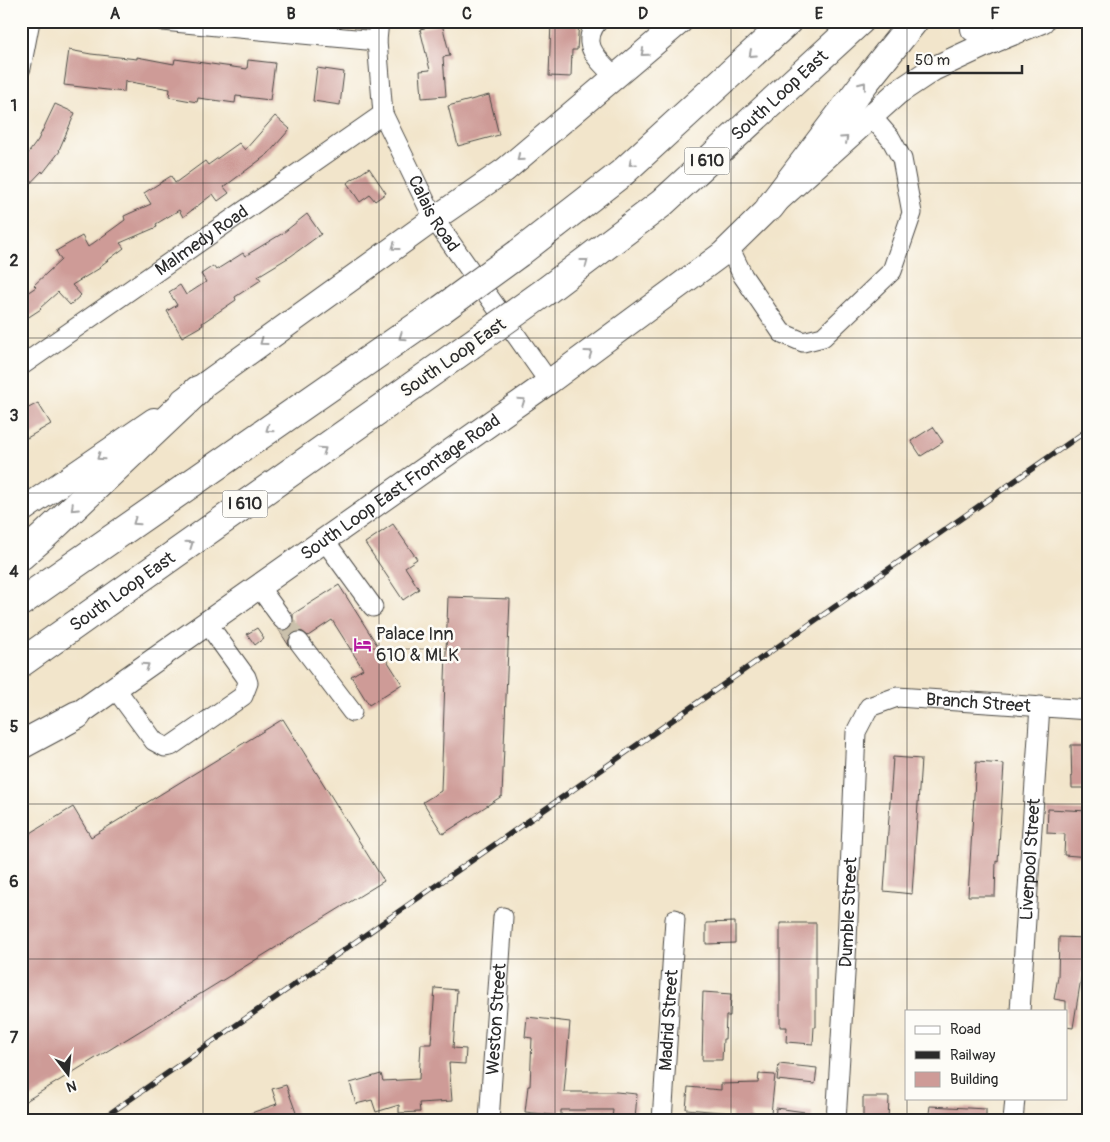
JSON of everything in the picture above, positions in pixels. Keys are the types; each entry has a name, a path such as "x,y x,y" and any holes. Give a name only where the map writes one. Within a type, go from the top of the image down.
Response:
{"highway":[{"name":"I 610","path":"21,602 442,309 519,253 622,173 788,21"},
{"name":"South Loop East","path":"21,663 470,346 661,204 860,21"},
{"path":"770,207 914,21"},
{"path":"21,556 198,390"},
{"path":"21,745 77,715"}],"main road":[{"path":"21,511 198,390 434,218 505,170 681,21"},
{"path":"972,21 974,29 993,41"},
{"name":"South Loop East Frontage Road","path":"21,754 549,382 722,254 770,207 897,93 933,69 1042,21"}],"street":[{"path":"21,68 30,21"},
{"path":"163,21 377,41"},
{"name":"Calais Road","path":"379,21 377,41 383,114 434,218 549,382"},
{"path":"598,21 592,28 589,42 593,54 615,77"},
{"name":"Malmedy Road","path":"21,366 383,114"},
{"path":"729,247 743,276 782,334 802,342 823,337 892,271 912,213 902,159 891,139 871,116"},
{"path":"325,541 373,607"},
{"path":"259,587 283,620"},
{"path":"115,688 154,741 165,747 171,746 243,696 248,683 246,678 207,623"},
{"path":"299,642 352,712"},
{"name":"Branch Street","path":"869,707 898,697 1089,710"},
{"name":"Liverpool Street","path":"1020,1010 1040,706"},
{"name":"Dumble Street","path":"836,1121 847,941 856,732 869,707"},
{"name":"Weston Street","path":"489,1121 503,917"},
{"name":"Madrid Street","path":"662,1121 676,919"},
{"path":"1014,1121 1015,1100"}],"building":[{"path":"551,21 579,21 577,50 572,50 571,77 549,76"},
{"path":"442,24 450,56 443,57 446,96 422,98 420,71 430,70 420,29"},
{"path":"69,50 137,59 137,57 174,64 175,59 247,69 248,60 275,63 270,100 236,96 235,103 198,98 197,102 169,97 170,89 125,81 124,92 64,85"},
{"path":"317,68 344,72 340,105 313,101"},
{"path":"489,95 499,135 458,146 448,106"},
{"path":"55,104 75,113 60,151 43,173 42,171 21,193 21,163 38,140"},
{"path":"275,116 290,129 268,154 224,187 229,193 218,201 213,194 183,217 179,210 156,224 157,227 120,243 124,248 100,268 72,285 81,295 70,305 58,292 41,309 21,322 21,297 36,287 34,285 61,260 56,251 82,236 88,247 125,220 124,216 151,204 144,193 171,176 175,183 205,161 208,165 239,143 245,150"},
{"path":"369,168 386,193 375,201 370,195 360,202 347,183"},
{"path":"307,214 321,234 291,256 258,276 261,280 235,297 236,300 202,323 203,325 182,337 167,311 177,305 169,292 180,285 186,295 206,282 201,274 213,266 216,270 243,253 245,256 283,233"},
{"path":"38,403 51,424 27,438 21,427 21,412"},
{"path":"933,427 943,442 921,456 911,441"},
{"path":"393,524 417,559 405,567 419,589 403,600 365,543"},
{"name":"Palace Inn 610 & MLK","path":"339,585 402,684 369,705 351,676 363,669 332,620 308,636 298,631 293,633 288,638 289,646 279,630 285,631 290,629 293,624 293,614"},
{"path":"448,597 510,599 502,796 443,834 423,802 441,791"},
{"path":"257,628 264,638 255,645 247,634"},
{"path":"283,719 384,881 21,1104 21,839 73,807 91,837"},
{"path":"1071,745 1089,745 1089,788 1072,788"},
{"path":"893,757 921,759 912,894 884,891"},
{"path":"976,762 1004,764 995,896 968,896"},
{"path":"1048,809 1089,811 1089,857 1064,855 1065,834 1047,833"},
{"path":"735,922 735,943 706,944 706,923"},
{"path":"780,923 816,923 816,1027 814,1027 813,1044 786,1042 787,1027 780,1027"},
{"path":"1059,937 1086,938 1085,972 1082,972 1073,1028 1068,1027 1066,1001 1054,999 1058,977"},
{"path":"435,988 457,990 453,1048 466,1049 465,1064 449,1063 452,1101 419,1103 420,1112 399,1113 399,1105 376,1112 372,1100 356,1104 350,1083 381,1074 383,1081 419,1079 421,1044 431,1044"},
{"path":"703,992 731,994 730,1016 726,1016 722,1060 702,1060"},
{"path":"527,1017 570,1022 564,1092 637,1094 635,1120 612,1118 613,1110 561,1110 561,1116 525,1112 528,1086 530,1086 532,1038 525,1037"},
{"path":"779,1064 817,1068 815,1084 777,1080"},
{"path":"759,1074 775,1075 771,1114 750,1113 751,1121 732,1121 732,1113 686,1109 688,1087 721,1090 721,1084 758,1083"},
{"path":"286,1085 299,1121 234,1121 234,1119 277,1104 272,1089"},
{"path":"863,1097 889,1097 888,1121 863,1121"},
{"path":"930,1106 986,1109 986,1121 928,1121"},
{"path":"776,1108 812,1113 812,1121 775,1121"}],"tunnel":[{"path":"283,620 299,642"}],"railway":[{"path":"99,1121 1089,429"}],"place":[{"name":"Palace Inn 610 & MLK","path":"362,644"}]}
